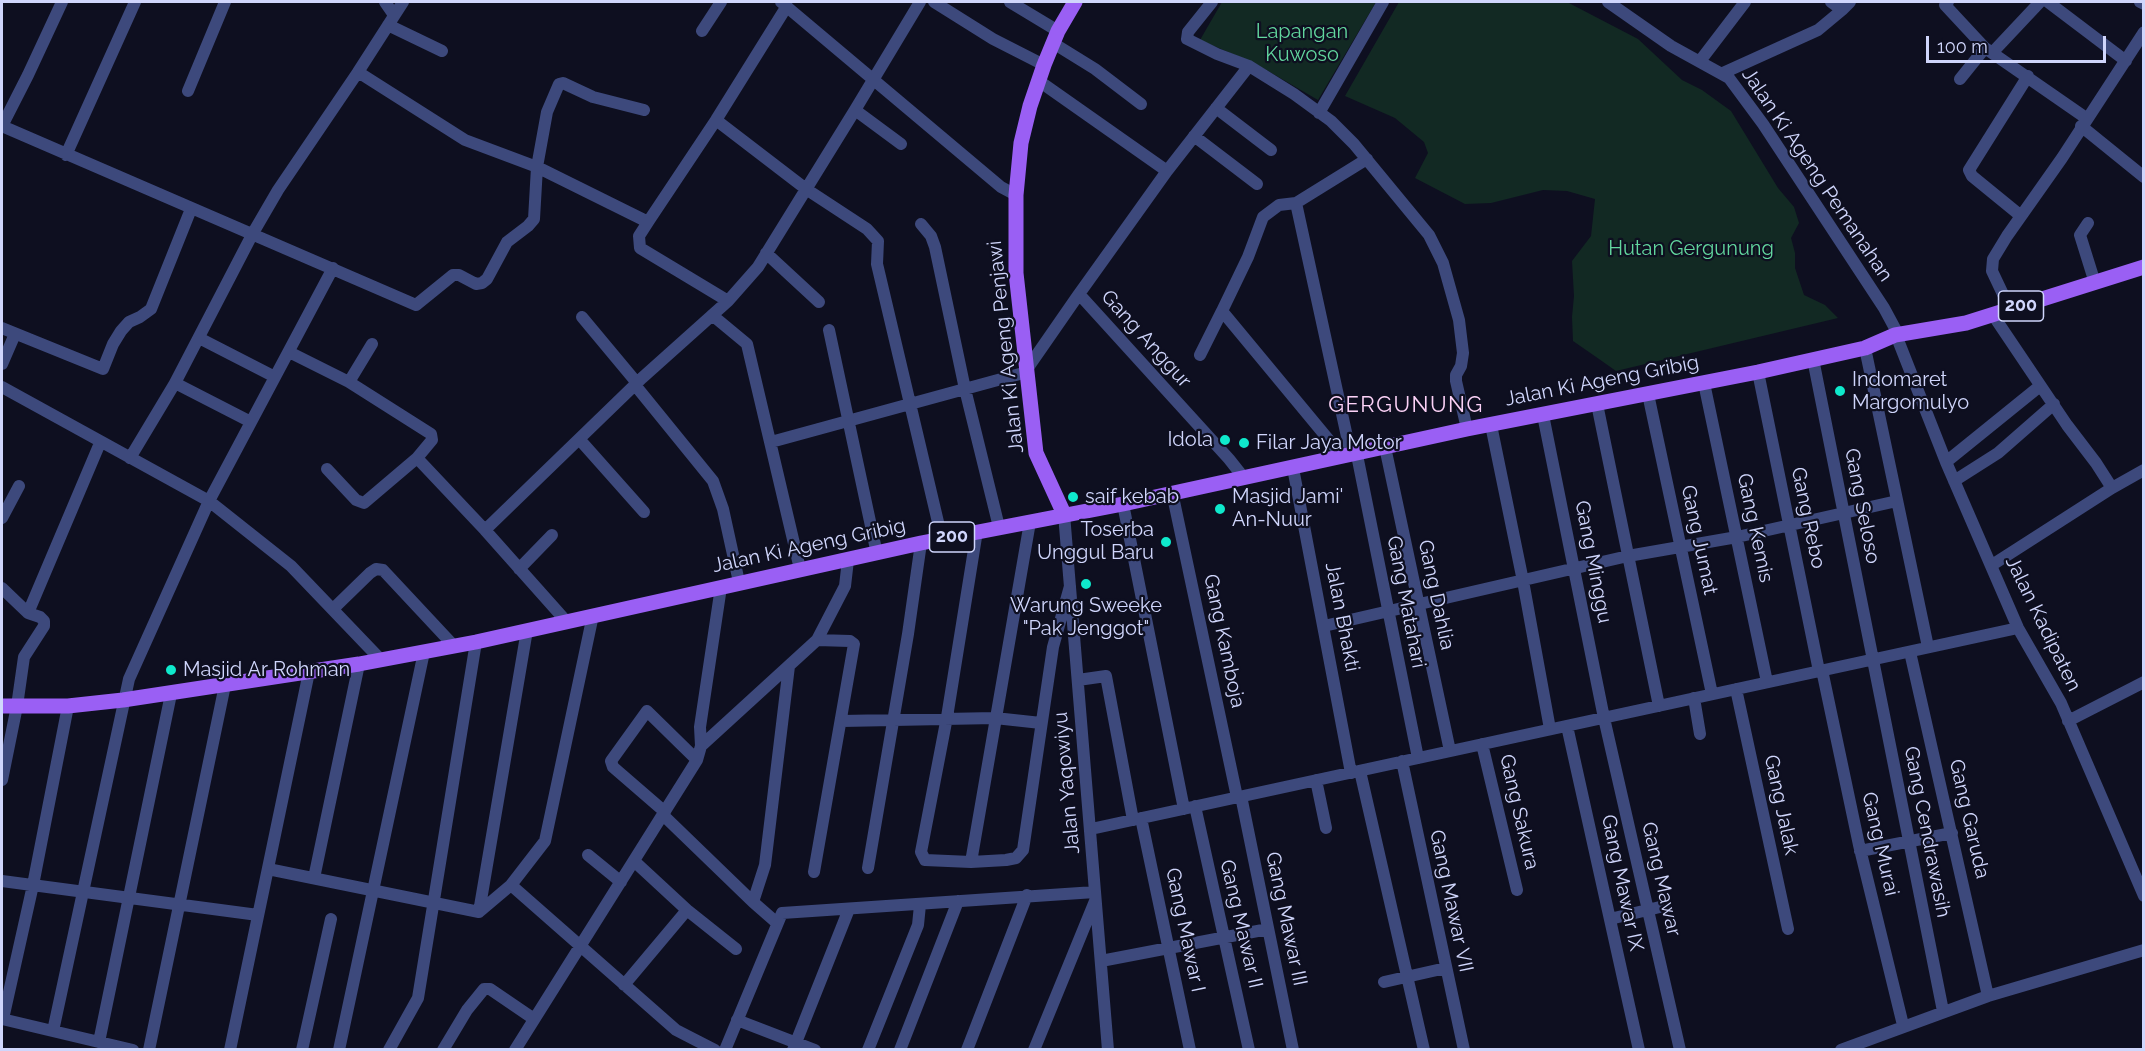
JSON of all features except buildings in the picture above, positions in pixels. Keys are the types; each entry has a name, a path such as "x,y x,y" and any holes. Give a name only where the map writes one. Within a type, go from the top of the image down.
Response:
{"main road":[{"name":"Jalan Ki Ageng Penjawi","path":"1064,514 1036,453 1016,273 1016,195 1021,143 1039,81 1056,37 1075,2"},
{"name":"Jalan Ki Ageng Gribig","path":"9,706 68,706 171,694 359,664 476,642 977,531 1123,504 1467,429 1758,372 1865,348 1895,332 1966,323 2143,269"}],"street":[{"path":"62,2 2,126 416,305 453,276 459,275 476,284 482,283 487,279 507,242 534,219 537,167 547,112 559,84 563,83 593,97 644,110"},
{"path":"66,155 135,2"},
{"path":"188,90 225,2"},
{"path":"385,2 391,20 442,51"},
{"path":"130,458 175,383 253,233 278,190 403,2"},
{"path":"702,31 721,2"},
{"path":"485,530 636,384 728,302 758,267 920,2"},
{"path":"933,2 993,39 1044,65"},
{"path":"1010,2 1142,105"},
{"path":"1212,2 1188,32 1187,39 1249,66 1294,94 1331,121 1367,159 1429,235 1443,263 1462,338 1463,360 1456,375 1456,381 1467,429"},
{"path":"1319,113 1383,2"},
{"name":"Jalan Ki Ageng Pemanahan","path":"1608,2 1623,6 1671,46 1723,73 1734,84 1763,124 1884,308 1895,332"},
{"path":"1700,61 1745,2"},
{"path":"1831,2 1846,6"},
{"path":"1960,79 2040,2"},
{"path":"2048,2 2126,61"},
{"path":"2140,2 2144,4"},
{"path":"1946,3 1989,50 2028,76 2084,122 2143,176"},
{"path":"728,302 640,248 639,236 716,120 784,4 1001,187 1016,195"},
{"path":"1723,73 1818,30 1846,6"},
{"path":"2010,309 1992,271 1998,249 2062,158 2144,32"},
{"path":"1079,294 1167,171 1249,66"},
{"path":"358,72 465,140 537,167 648,222"},
{"path":"2021,216 1972,176 1969,170 2028,76"},
{"path":"1039,81 1167,171"},
{"path":"1216,108 1271,150"},
{"path":"855,110 902,144"},
{"path":"716,120 806,189 867,229 878,241 877,264 942,539"},
{"path":"1194,136 1257,184"},
{"path":"1200,355 1248,257 1263,217 1279,205 1296,203 1367,159"},
{"name":"Gang Matahari","path":"1296,203 1350,456 1388,612 1418,758"},
{"path":"2,328 103,369 113,344 125,326 151,309 191,208"},
{"path":"2088,223 2080,236 2094,283"},
{"path":"921,224 931,236 935,247 965,389 999,527"},
{"path":"766,253 819,302"},
{"path":"53,1031 129,679 209,501 333,268"},
{"name":"Gang Anggur","path":"1027,371 1079,294 1244,478"},
{"path":"1222,311 1350,456"},
{"path":"712,315 747,344 800,569"},
{"path":"1993,315 2112,488"},
{"path":"582,317 713,481 721,500 739,582"},
{"path":"829,330 876,554"},
{"name":"Jalan Kadipaten","path":"1895,332 1946,462 2018,628 2061,703 2144,896"},
{"path":"2,363 15,334"},
{"path":"199,338 275,377"},
{"path":"349,382 372,344"},
{"path":"1865,348 1928,647"},
{"path":"289,352 349,382 431,434 432,440 417,458 364,503 356,500 327,470"},
{"name":"Gang Seloso","path":"1813,359 1872,660"},
{"path":"771,442 1027,371"},
{"name":"Gang Rebo","path":"1758,372 1821,671"},
{"path":"175,383 251,422"},
{"name":"Gang Kemis","path":"1704,383 1767,682"},
{"path":"1946,462 2040,386"},
{"path":"2,387 209,501 291,566 381,660"},
{"name":"Gang Jumat","path":"1648,394 1712,694"},
{"path":"1597,404 1659,706"},
{"path":"1954,481 1998,453 2054,404"},
{"name":"Gang Minggu","path":"1543,415 1604,717"},
{"path":"1491,425 1550,729"},
{"path":"580,440 644,512"},
{"path":"28,613 100,443"},
{"name":"Gang Dahlia","path":"1385,447 1450,751"},
{"path":"417,458 566,621"},
{"name":"Jalan Bhakti","path":"1293,468 1355,772 1424,1050"},
{"path":"1992,565 2144,470"},
{"path":"2,518 19,486"},
{"name":"Gang Kamboja","path":"1172,492 1239,797"},
{"path":"1324,626 1628,556 1737,537 1897,501"},
{"name":"Gang Mawar II","path":"1123,504 1190,807 1224,938 1249,1050"},
{"name":"Jalan Yaqowiyu","path":"1064,514 1108,1050"},
{"path":"970,862 1030,522"},
{"path":"977,531 947,717 921,856 928,861 970,862 1016,858 1023,850 1053,646 1070,586"},
{"path":"519,568 552,535"},
{"path":"868,868 908,634 921,543"},
{"path":"701,746 817,640 844,586 848,560"},
{"path":"333,609 370,573 376,569 383,570 454,646"},
{"path":"515,1050 697,760 701,746 699,727 721,586"},
{"path":"2,588 28,613 44,621 42,632 24,657 9,706 2,780"},
{"path":"479,912 511,885 545,841 593,615"},
{"path":"1091,829 2018,628"},
{"path":"479,912 527,630"},
{"path":"814,872 854,644 850,641 817,640"},
{"path":"389,1050 418,998 476,642"},
{"path":"339,1050 424,652"},
{"name":"Gang Garuda","path":"1910,652 1988,996"},
{"name":"Gang Cendrawasih","path":"1872,660 1943,1011"},
{"path":"314,878 359,664"},
{"path":"753,902 765,865 789,666"},
{"name":"Gang Murai","path":"1821,671 1860,851 1903,1025"},
{"path":"230,1050 309,672"},
{"name":"Gang Mawar I","path":"1078,680 1106,675 1190,1050"},
{"path":"2068,721 2144,682"},
{"path":"148,1050 225,685"},
{"name":"Gang Jalak","path":"1736,689 1788,928"},
{"path":"99,1042 171,694"},
{"path":"1694,698 1700,734"},
{"path":"68,706 33,885 2,1019 133,1050"},
{"path":"697,760 647,711 611,761 613,767 777,923"},
{"path":"842,721 947,717 994,718 1041,723"},
{"name":"Gang Mawar","path":"1604,717 1680,1050"},
{"name":"Gang Mawar IX","path":"1567,726 1639,1050"},
{"name":"Gang Sakura","path":"1482,744 1517,890"},
{"name":"Gang Mawar VII","path":"1402,761 1464,1050"},
{"path":"1316,780 1326,828"},
{"name":"Gang Mawar III","path":"1239,797 1293,1050"},
{"path":"1860,851 1952,833"},
{"path":"588,855 621,882"},
{"path":"634,861 687,910 736,949"},
{"path":"268,868 479,912"},
{"path":"2,881 258,915"},
{"path":"511,885 676,1030 715,1050"},
{"path":"967,1050 1028,896"},
{"path":"725,1050 782,913 1028,896 1096,896 1034,1050"},
{"path":"900,1050 958,901"},
{"path":"868,1050 918,925 920,904"},
{"path":"1610,919 1664,906"},
{"path":"794,1046 849,909"},
{"path":"624,985 687,910"},
{"path":"302,1050 331,919"},
{"path":"1101,961 1268,929"},
{"path":"1841,1050 1903,1025 1988,996 2144,950"},
{"path":"1384,982 1446,968"},
{"path":"443,1050 467,1010 484,989 490,989 534,1019"},
{"path":"737,1020 794,1046 815,1050"}],"green space":[{"name":"Lapangan Kuwoso","path":"1222,2 1376,2 1318,100 1256,64 1200,40"},
{"name":"Hutan Gergunung","path":"1399,2 1567,2 1638,39 1682,80 1702,90 1731,111 1778,188 1794,207 1799,223 1791,238 1795,253 1795,268 1804,295 1825,305 1838,318 1616,371 1573,341 1572,261 1591,236 1595,199 1567,191 1543,190 1491,203 1465,204 1415,178 1428,153 1424,142 1395,118 1345,96"}],"place":[{"name":"Indomaret Margomulyo","path":"1840,391"},
{"name":"Idola","path":"1225,440"},
{"name":"Filar Jaya Motor","path":"1244,443"},
{"name":"saif kebab","path":"1073,497"},
{"name":"Masjid Jami' An-Nuur","path":"1220,509"},
{"name":"Toserba Unggul Baru","path":"1166,542"},
{"name":"Warung Sweeke \"Pak Jenggot\"","path":"1086,584"},
{"name":"Masjid Ar Rohman","path":"171,670"}],"district":[{"name":"GERGUNUNG","path":"1406,405"}]}
